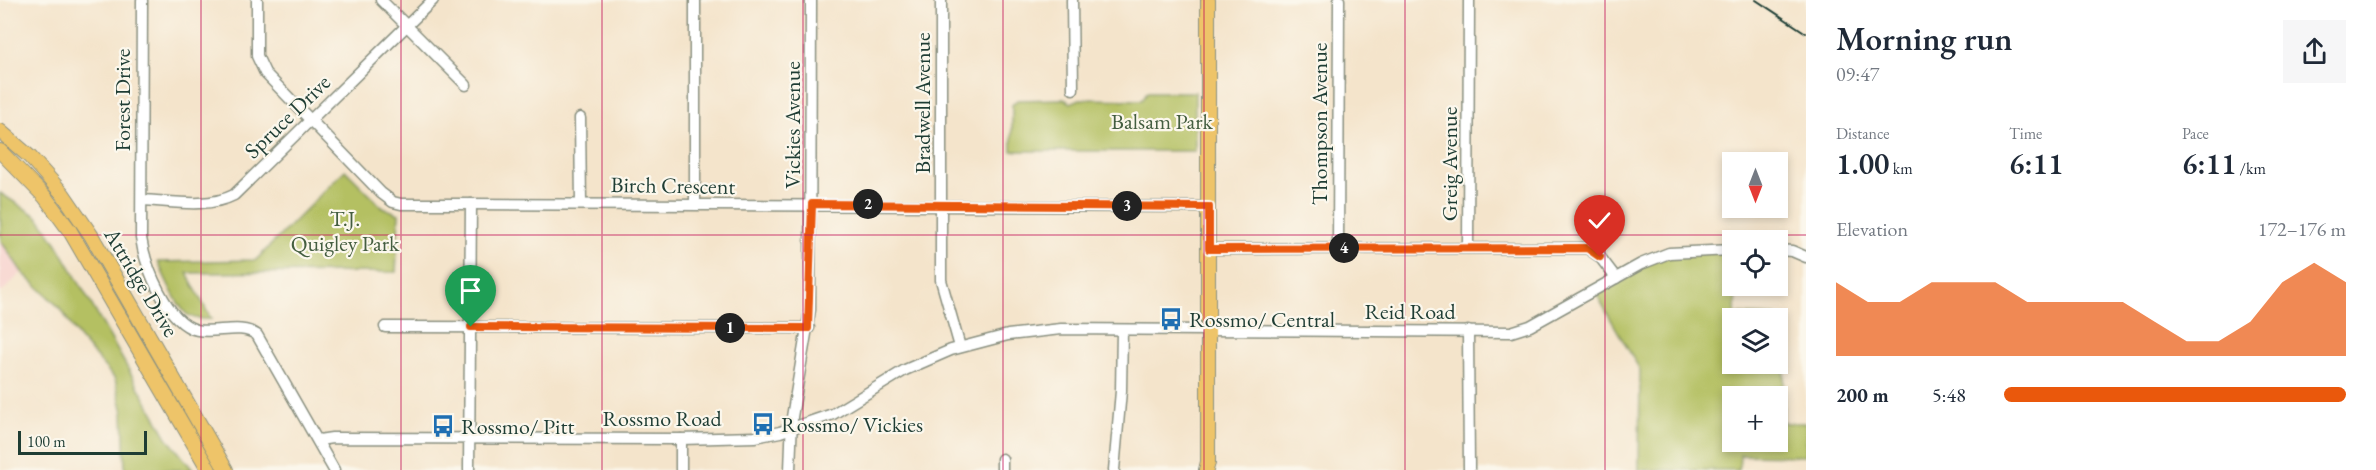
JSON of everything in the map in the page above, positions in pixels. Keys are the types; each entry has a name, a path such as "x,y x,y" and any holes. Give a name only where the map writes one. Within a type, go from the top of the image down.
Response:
{"main road":[{"path":"1208,0 1208,467"},
{"name":"Attridge Drive","path":"0,131 30,157 63,194 91,235 226,470"},
{"name":"Attridge Drive","path":"0,151 45,197 70,231 209,470"},
{"path":"201,454 202,470"}],"street":[{"name":"Forest Drive","path":"142,0 142,201"},
{"name":"Birch Crescent","path":"257,0 257,50 259,62 265,73 381,194 393,202 1209,207"},
{"path":"381,0 466,85"},
{"name":"Spruce Drive","path":"142,201 205,202 225,200 234,195 433,0"},
{"path":"695,0 695,204"},
{"name":"Vickies Avenue","path":"790,470 791,428 808,328 812,204 811,0"},
{"name":"Bradwell Avenue","path":"941,0 941,280 960,347"},
{"path":"1072,0 1072,89"},
{"name":"Thompson Avenue","path":"1338,248 1339,0"},
{"name":"Greig Avenue","path":"1209,249 1468,248 1469,0"},
{"path":"580,118 581,204"},
{"path":"142,201 141,238 146,260 173,314 183,324 198,330 247,329 257,334 334,470"},
{"path":"469,470 471,204"},
{"path":"1468,248 1587,248 1600,257 1616,278"},
{"name":"Reid Road","path":"1208,330 1511,332 1530,326 1641,264 1669,253 1722,250"},
{"path":"1788,251 1806,257"},
{"path":"385,327 808,328"},
{"name":"Rossmo Road","path":"319,440 332,438 681,439 755,436 791,428 833,414 905,370 960,347 1008,335 1044,330 1208,330"},
{"path":"1114,470 1121,391 1122,330"},
{"name":"Reid Road","path":"1468,331 1469,470"},
{"path":"681,439 681,470"}],"shaded area":[{"path":"0,240 22,272 0,294"}],"green space":[{"name":"Balsam Park","path":"1147,92 1195,92 1195,151 1012,151 1012,105 1017,100 1064,99 1071,103 1080,99 1142,100"},
{"name":"T.J. Quigley Park","path":"345,170 382,207 399,214 396,272 187,273 211,319 194,318 184,311 158,262 256,260"},
{"path":"0,193 38,217 57,244 168,439 193,470 125,470 123,412 115,379 77,335 61,309 22,272 1,241"},
{"path":"1722,250 1722,296 1736,296 1735,308 1722,308 1722,374 1784,374 1784,386 1722,386 1722,452 1788,452 1788,423 1806,423 1806,456 1740,455 1739,470 1639,470 1640,370 1594,290 1669,253"}],"railway":[{"path":"1756,0 1806,33"}],"place":[{"name":"Rossmo/ Central","path":"1171,319"},
{"name":"Rossmo/ Vickies","path":"763,424"},
{"name":"Rossmo/ Pitt","path":"443,426"}],"route":[{"path":"471,327 808,328 812,204 1209,207 1209,249 1587,248 1600,257"}]}
